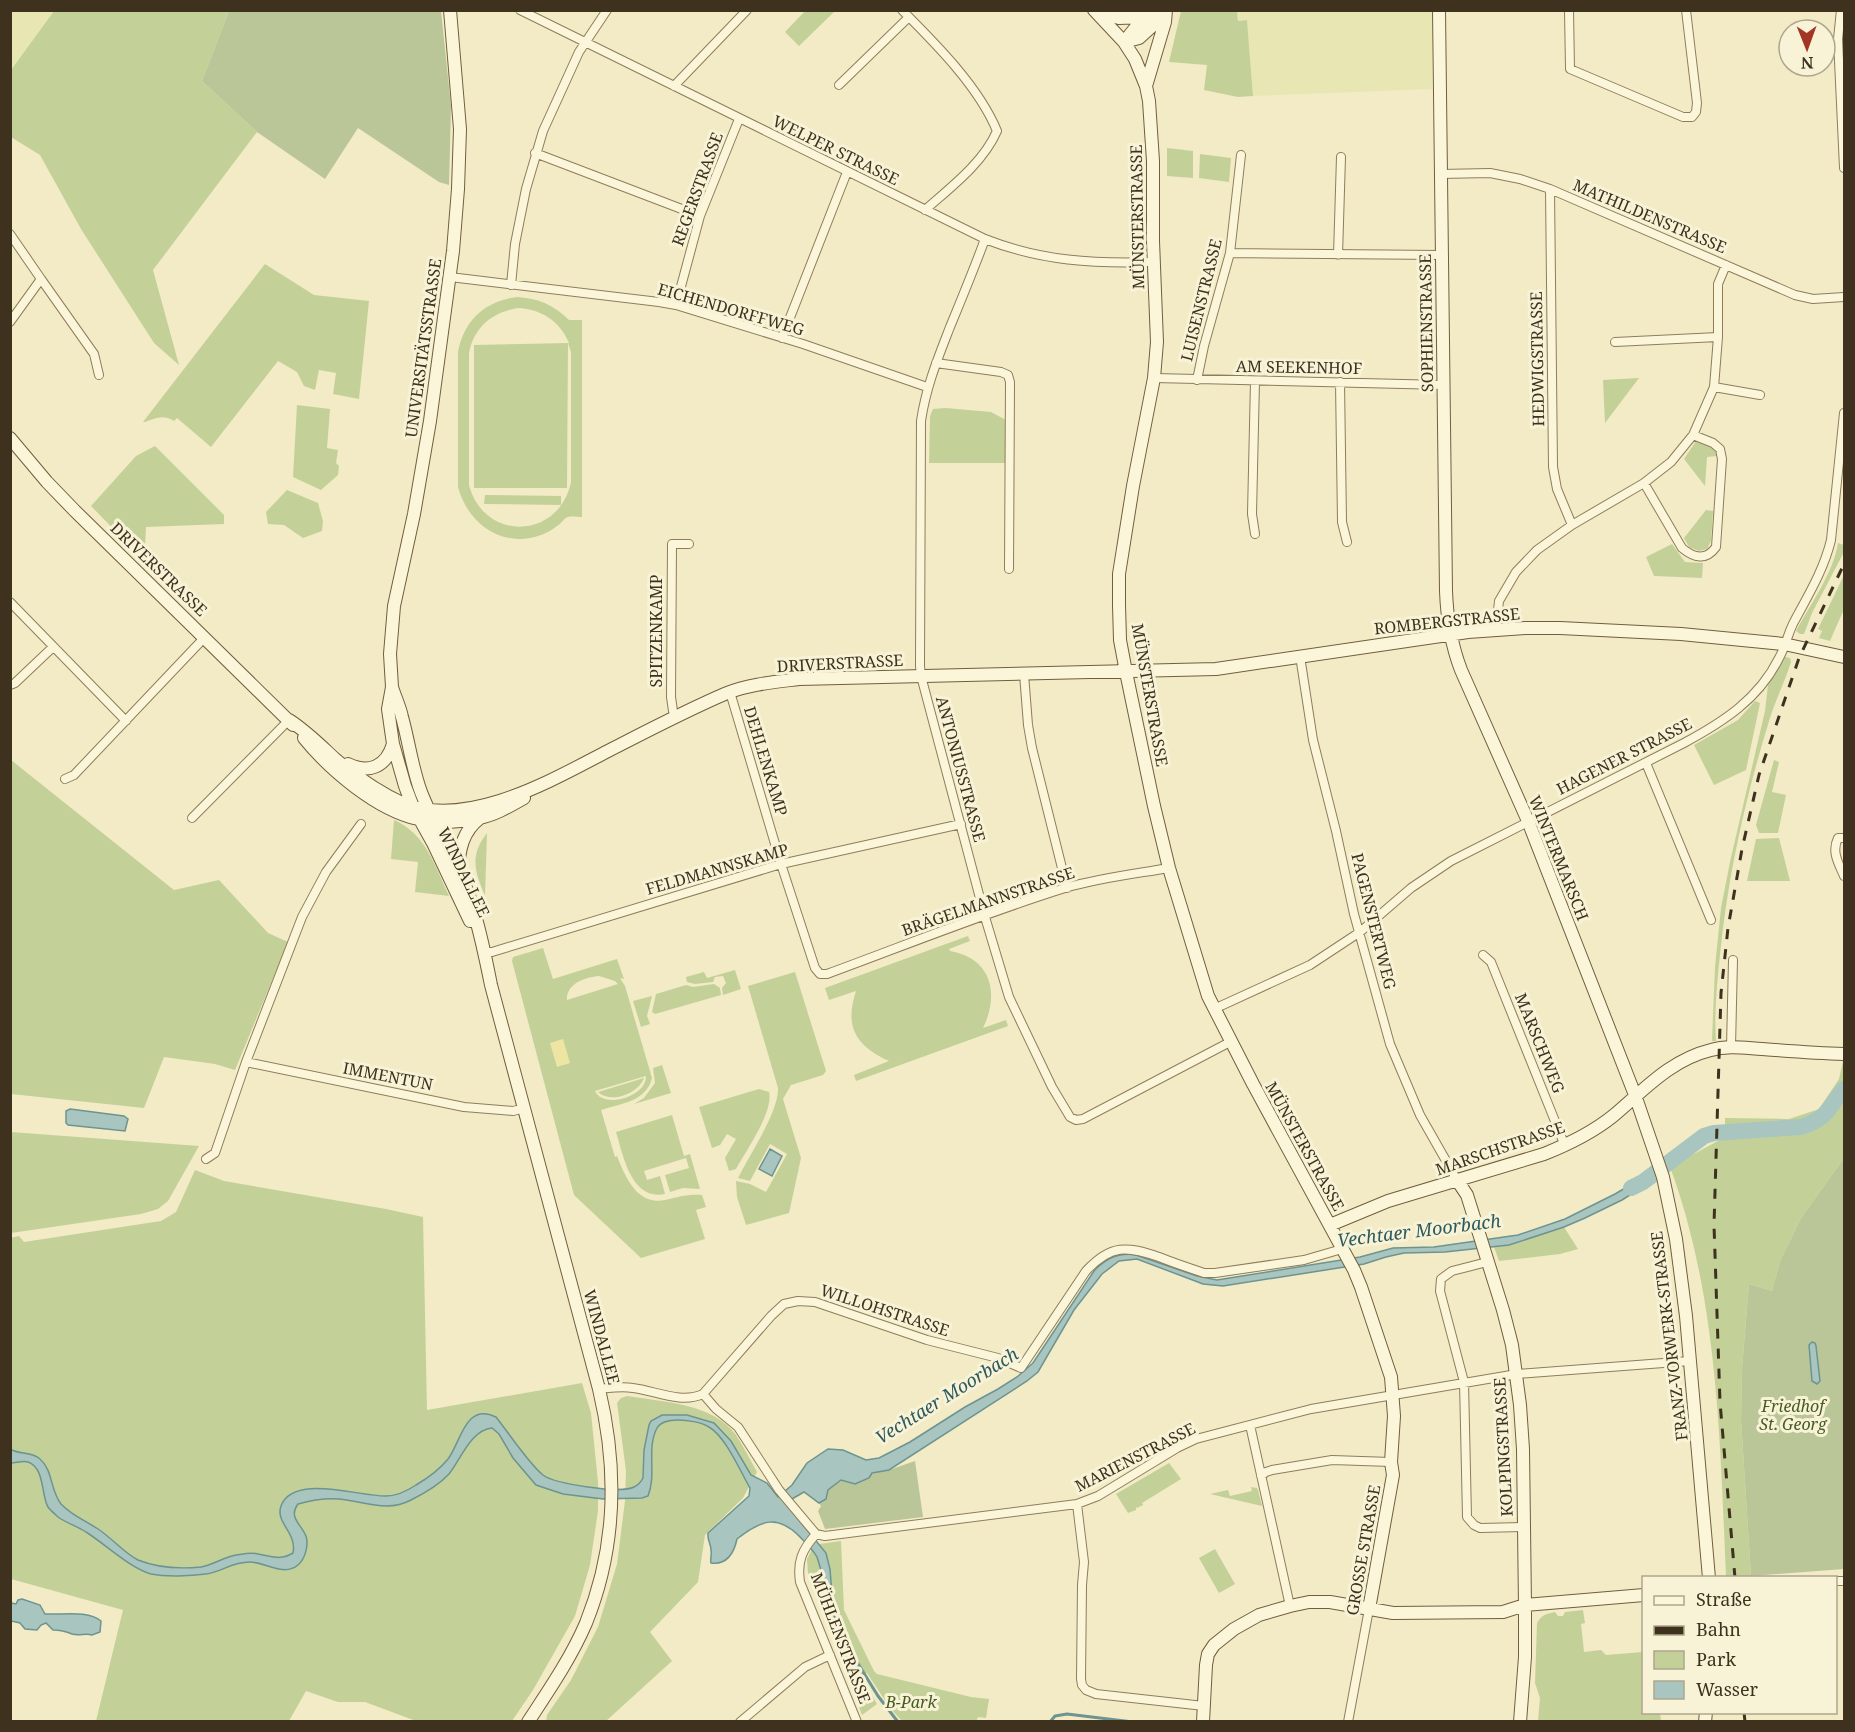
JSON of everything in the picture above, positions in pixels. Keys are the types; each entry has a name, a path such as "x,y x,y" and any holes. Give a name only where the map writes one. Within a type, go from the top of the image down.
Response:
{"street":[{"name":"UNIVERSITÄTSSTRASSE","path":"413,807 393,744 388,709 392,687 390,654 394,606 414,514 450,277 458,189 460,129 450,10"},
{"name":"WELPER STRASSE","path":"520,10 847,172 1011,250 1066,260 1154,262"},
{"path":"511,285 518,225 543,131 579,52 607,10"},
{"path":"674,86 747,10"},
{"path":"1094,10 1119,18 1148,14"},
{"name":"MÜNSTERSTRASSE","path":"1094,10 1124,42 1135,60 1146,86 1152,126 1157,342 1154,378 1119,574 1120,640 1126,672 1169,868 1208,996 1230,1042 1344,1253"},
{"path":"1124,42 1139,38 1162,17 1165,10"},
{"path":"1146,86 1165,22 1165,10"},
{"name":"SOPHIENSTRASSE","path":"1439,10 1446,591 1449,634"},
{"path":"1569,10 1570,69 1683,117 1692,117 1696,112 1697,103 1686,10"},
{"path":"1841,10 1838,39 1845,168"},
{"path":"839,85 905,14 946,56 968,83 997,131 993,141 977,160 925,210"},
{"path":"1124,42 1148,14"},
{"name":"REGERSTRASSE","path":"676,305 700,216 739,119"},
{"path":"536,153 700,216"},
{"name":"LUISENSTRASSE","path":"1197,380 1230,253 1241,156"},
{"path":"1338,255 1341,158"},
{"path":"782,338 847,172"},
{"name":"MATHILDENSTRASSE","path":"1440,174 1490,173 1520,179 1550,189 1795,295 1813,298 1845,297"},
{"name":"HEDWIGSTRASSE","path":"1550,189 1553,467 1557,489 1572,525"},
{"path":"10,234 94,354 99,375"},
{"name":"ANTONIUSSTRASSE","path":"985,239 927,387 921,421 920,666 985,917 1010,997 1052,1087 1070,1117 1076,1120 1083,1119 1230,1042"},
{"path":"1230,253 1441,255"},
{"path":"1496,630 1499,601 1516,572 1537,550 1572,525 1644,483 1671,462 1693,435 1714,387 1718,337 1718,284 1726,265"},
{"name":"EICHENDORFFWEG","path":"450,277 676,305 927,387"},
{"path":"10,322 41,279"},
{"path":"1615,342 1718,337"},
{"path":"936,363 1001,372 1008,375 1010,382 1009,569"},
{"name":"AM SEEKENHOF","path":"1154,378 1444,385"},
{"path":"1255,381 1252,514 1256,534"},
{"path":"1340,382 1342,522 1347,542"},
{"path":"1714,387 1760,395"},
{"name":"HAGENER STRASSE","path":"1214,1009 1310,965 1360,932 1431,873 1451,861 1646,763 1718,725 1739,710 1770,676 1827,557 1831,540 1845,413"},
{"path":"1644,483 1682,548 1691,556 1703,558 1711,554 1716,547 1722,459 1720,448 1693,435"},
{"name":"DRIVERSTRASSE","path":"10,438 75,511 289,720 317,754 352,785 387,807 420,820 452,810 482,806 541,785 730,692 765,683 799,679 1126,672"},
{"name":"SPITZENKAMP","path":"676,717 671,697 672,544 689,544"},
{"path":"10,602 126,722"},
{"name":"ROMBERGSTRASSE","path":"1126,672 1216,669 1449,634 1560,628 1681,634 1784,644 1845,657"},
{"name":"WINTERMARSCH","path":"1449,634 1461,670 1528,821 1635,1095"},
{"path":"65,779 74,775 205,637"},
{"path":"10,685 15,683 53,647"},
{"name":"PAGENSTERTWEG","path":"1300,656 1313,740 1390,1044 1420,1115 1456,1180"},
{"path":"1024,675 1032,748 1066,888"},
{"name":"UNIVERSITÄTSSTRASSE","path":"392,687 402,716 408,748 421,792 431,815"},
{"name":"DEHLENKAMP","path":"730,692 781,864 815,968 820,974"},
{"path":"192,818 289,720"},
{"name":"DRIVERSTRASSE","path":"289,720 306,731 335,758 380,792 431,815 480,818 514,804 541,785"},
{"path":"335,758 356,768 370,769 385,761 390,755 393,744"},
{"path":"1646,763 1711,920"},
{"name":"WINDALLEE","path":"413,807 433,843 484,952"},
{"name":"WINDALLEE","path":"431,815 468,895 599,1389 611,1454 612,1503 604,1569 586,1623 566,1662 528,1722"},
{"name":"WINDALLEE","path":"458,871 461,844 472,824 480,818"},
{"path":"206,1159 215,1153 246,1062 302,917 326,872 361,824"},
{"name":"FELDMANNSKAMP","path":"484,952 492,952 781,864 961,824"},
{"path":"1845,838 1839,838 1835,844 1836,856 1845,876"},
{"name":"BRÄGELMANNSTRASSE","path":"820,974 827,974 1066,888 1102,879 1169,868"},
{"name":"MARSCHWEG","path":"1483,955 1491,962 1564,1146"},
{"path":"1731,1047 1733,960"},
{"name":"MARSCHSTRASSE","path":"1330,1225 1388,1202 1564,1146 1589,1134 1658,1076 1682,1061 1710,1050 1731,1047 1845,1054"},
{"name":"IMMENTUN","path":"246,1062 464,1107 513,1111 525,1108"},
{"name":"FRANZ-VORWERK-STRASSE","path":"1635,1095 1663,1177 1679,1257 1709,1576"},
{"name":"KOLPINGSTRASSE","path":"1456,1180 1467,1195 1503,1310 1517,1374 1523,1449 1525,1605 1525,1657 1520,1722"},
{"name":"WILLOHSTRASSE","path":"703,1394 771,1316 784,1304 798,1300 815,1302 927,1340 998,1358 1021,1368 1086,1271 1096,1260 1105,1255 1122,1249 1136,1250 1204,1273 1215,1274 1344,1253"},
{"name":"GROSSE STRASSE","path":"1344,1253 1354,1270 1387,1364 1394,1416 1391,1462 1393,1475 1348,1722"},
{"path":"1486,1258 1452,1271 1441,1279 1440,1291 1464,1382 1467,1517 1480,1528 1523,1527"},
{"name":"MARIENSTRASSE","path":"815,1535 825,1536 1077,1504 1098,1496 1196,1439 1311,1409 1517,1374 1690,1361"},
{"path":"599,1389 633,1388 685,1398 695,1398 703,1394 716,1409 738,1427 780,1492 815,1535"},
{"path":"1250,1425 1290,1606"},
{"path":"1262,1476 1272,1470 1332,1460 1391,1462"},
{"path":"1077,1504 1084,1562 1080,1679 1082,1685 1086,1690 1096,1694 1203,1706"},
{"name":"MÜHLENSTRASSE","path":"815,1535 806,1545 800,1560 800,1582 857,1722"},
{"path":"1203,1721 1206,1665 1208,1654 1214,1645 1234,1629 1259,1615 1290,1606 1309,1602 1330,1602 1393,1613 1503,1612 1525,1605 1642,1595"},
{"path":"740,1722 805,1667 830,1654"}],"green space":[{"path":"806,10 835,11 799,46 785,32"},
{"path":"11,11 54,11 11,70"},
{"path":"54,11 229,11 202,81 257,132 153,270 179,365 154,343 81,229 40,155 11,137 11,70"},
{"path":"229,11 441,11 451,106 449,185 439,182 358,128 325,179 257,132 202,81"},
{"path":"1181,11 1237,11 1238,21 1247,20 1253,96 1238,97 1204,90 1207,65 1169,62"},
{"path":"1237,11 1432,11 1432,89 1253,96 1247,20 1238,21"},
{"path":"1167,148 1193,151 1193,178 1167,176"},
{"path":"1200,154 1231,158 1229,182 1199,178"},
{"path":"265,264 314,295 369,301 359,399 333,394 336,373 319,370 315,390 304,386 297,372 278,361 211,447 177,418 174,421 160,417 143,422"},
{"path":"517,297 532,299 551,306 569,320 582,320 582,517 568,517 541,535 513,539 500,536 478,522 463,500 458,487 458,352 465,330 478,314 506,299","holes":["526,309 549,318 560,328 569,343 571,352 571,482 564,501 552,515 537,523 521,527 505,524 490,517 477,504 469,485 469,353 480,328 492,317 509,310"]},
{"path":"568,343 567,488 474,488 474,345"},
{"path":"1639,378 1605,423 1603,380"},
{"path":"297,405 330,409 327,448 338,450 336,463 339,466 338,475 321,490 293,477"},
{"path":"933,409 991,412 1006,420 1006,463 929,463 930,416"},
{"path":"1696,441 1714,449 1717,456 1707,457 1705,486 1684,459"},
{"path":"155,446 224,515 224,524 146,527 145,546 137,553 91,506 136,456"},
{"path":"287,490 318,503 323,521 322,531 303,538 284,525 268,524 266,512"},
{"path":"485,495 561,496 561,505 484,504"},
{"path":"1706,510 1713,511 1711,541 1707,549 1699,551 1689,547 1684,538"},
{"path":"1838,543 1844,545 1844,552 1812,613 1804,634 1800,634 1796,631 1821,588"},
{"path":"1672,544 1685,562 1703,563 1702,578 1654,576 1646,557"},
{"path":"1844,575 1844,609 1830,641 1819,638 1822,631 1818,629"},
{"path":"1785,657 1790,658 1791,662 1761,747 1733,865 1723,925 1718,976 1716,1041 1712,1041 1715,967 1721,908 1765,711 1768,685"},
{"path":"1755,701 1760,703 1746,770 1714,785 1694,745 1738,720"},
{"path":"11,760 174,890 219,880 268,933 288,942 235,1070 215,1064 164,1057 144,1108 11,1094"},
{"path":"1774,760 1779,762 1772,792 1786,795 1778,833 1759,833 1756,825"},
{"path":"394,820 405,826 422,842 449,896 415,892 418,862 391,859"},
{"path":"487,833 485,896 475,864 481,841"},
{"path":"1779,838 1790,881 1747,881 1756,839"},
{"path":"968,936 970,941 949,949 975,961 983,969 988,979 991,1002 983,1028 1006,1020 1008,1026 856,1081 854,1075 889,1061 868,1049 856,1034 851,1015 856,991 829,1000 825,988"},
{"path":"543,948 553,979 617,959 624,979 620,978 625,986 652,1078 645,1092 639,1097 601,1110 615,1157 617,1156 634,1188 647,1198 655,1201 687,1195 702,1195 706,1207 696,1210 705,1239 641,1258 574,1195 512,961 513,957","holes":["599,976 618,984 567,1000 570,990 577,982","646,1076 640,1089 624,1098 607,1099 600,1097 595,1091"]},
{"path":"735,970 741,989 723,995 722,988 726,983 723,976 715,977 713,982 695,984 687,982 686,977 704,972 707,978"},
{"path":"795,972 826,1071 823,1075 791,1085 783,1099 801,1158 789,1213 746,1225 737,1197 736,1181 750,1184 766,1192 787,1154 770,1144 750,1181 738,1178 769,1121 778,1088 748,986"},
{"path":"714,984 720,988 721,995 655,1014 652,1012 656,994 686,985 693,987"},
{"path":"652,996 647,1016 650,1024 641,1027 633,1001"},
{"path":"1843,1061 1844,1158 1801,1218 1780,1261 1772,1291 1749,1284 1742,1368 1741,1420 1751,1576 1726,1576 1714,1369 1698,1267 1686,1216 1670,1167 1725,1137 1725,1118 1789,1119 1819,1109 1839,1079"},
{"path":"662,1065 671,1093 634,1104 644,1098 655,1083 653,1068"},
{"path":"644,1078 636,1089 624,1096 603,1096 598,1092"},
{"path":"759,1089 769,1092 767,1110 758,1131 736,1169 729,1171 725,1158 736,1139 727,1134 720,1145 712,1148 699,1107"},
{"path":"672,1115 684,1156 690,1154 700,1189 683,1188 670,1192 665,1175 689,1168 686,1158 644,1171 647,1180 660,1176 665,1194 653,1194 636,1184 630,1174 616,1132"},
{"path":"11,1132 199,1146 168,1201 158,1209 141,1214 11,1233"},
{"name":"Friedhof St. Georg","path":"1844,1158 1844,1569 1751,1576 1741,1420 1742,1368 1749,1284 1772,1291 1780,1261 1801,1218"},
{"path":"195,1170 224,1181 423,1217 427,1410 582,1383 591,1413 598,1482 598,1511 590,1565 575,1616 533,1690 512,1721 416,1721 365,1702 338,1702 306,1691 289,1721 96,1721 123,1610 11,1579 10,1238 19,1236 24,1242 161,1221 176,1212"},
{"path":"1564,1227 1578,1249 1560,1254 1499,1261 1494,1247 1509,1245"},
{"path":"627,1396 686,1406 714,1416 736,1435 757,1472 743,1498 705,1535 698,1582 650,1632 672,1661 606,1721 546,1722 547,1715 571,1680 598,1627 617,1564 625,1501 626,1471 617,1403 621,1398"},
{"path":"1133,1452 1137,1460 1093,1486 1087,1475"},
{"path":"915,1461 923,1517 825,1529 818,1511 821,1506 819,1503 826,1499 828,1490 841,1480 889,1470"},
{"path":"1169,1463 1181,1479 1128,1513 1116,1494"},
{"path":"1251,1487 1257,1488 1262,1506 1210,1494 1228,1490 1230,1496 1252,1491"},
{"name":"B-Park","path":"841,1541 844,1610 874,1671 877,1674 971,1697 989,1699 986,1718 978,1717 976,1722 902,1721 890,1708 867,1673 861,1676 877,1704 862,1715 808,1574 807,1559 812,1549 824,1581 826,1553 819,1544"},
{"path":"1215,1549 1235,1584 1219,1593 1199,1558"},
{"path":"1583,1610 1585,1623 1581,1624 1584,1652 1601,1650 1606,1655 1642,1652 1642,1714 1660,1714 1661,1721 1538,1721 1540,1698 1535,1683 1537,1623 1549,1613 1555,1612 1558,1616 1563,1616 1565,1612"}],"sand":[{"path":"563,1039 570,1063 557,1067 550,1043"}],"water":[{"path":"70,1109 124,1116 128,1119 125,1131 68,1125 66,1111"},
{"path":"770,1149 782,1156 772,1176 759,1169"},
{"path":"1649,1174 1651,1182 1622,1200 1564,1227 1509,1245 1445,1252 1404,1253 1364,1264 1223,1286 1203,1284 1137,1259 1119,1261 1102,1274 1074,1310 1038,1372 1027,1381 889,1470 872,1473 869,1478 855,1484 841,1480 828,1490 826,1499 819,1503 804,1492 785,1503 826,1553 832,1594 827,1594 814,1552 785,1525 770,1522 754,1527 737,1539 729,1557 721,1562 711,1563 708,1533 749,1496 750,1488 721,1438 709,1427 690,1421 669,1421 657,1428 652,1444 651,1488 648,1496 642,1498 603,1499 563,1494 536,1485 513,1458 499,1434 492,1428 485,1430 472,1439 445,1478 427,1492 402,1504 384,1506 334,1499 298,1504 294,1513 306,1536 307,1548 298,1565 287,1570 250,1562 212,1573 193,1575 164,1576 143,1571 51,1511 46,1502 40,1476 33,1465 26,1461 11,1463 10,1449 37,1457 47,1469 57,1498 69,1511 138,1560 153,1565 177,1568 201,1567 247,1553 284,1557 293,1553 292,1539 280,1512 288,1496 299,1491 313,1489 386,1496 401,1493 425,1480 441,1467 453,1452 465,1426 477,1415 486,1414 496,1417 525,1456 543,1475 573,1485 602,1489 627,1489 634,1487 643,1478 644,1450 651,1421 662,1415 687,1415 714,1423 731,1441 751,1475 767,1483 778,1497 792,1485 807,1463 828,1449 843,1450 866,1460 879,1458 910,1442 1017,1377 1033,1363 1094,1271 1113,1257 1124,1254 1136,1255 1197,1276 1217,1280 1360,1257 1393,1248 1434,1247 1518,1235 1565,1219"},
{"path":"1812,1342 1816,1346 1820,1381 1817,1384 1812,1381 1809,1345"},
{"path":"22,1599 40,1605 45,1614 89,1615 101,1621 100,1632 92,1635 75,1635 53,1630 46,1623 37,1630 25,1629 20,1623 11,1621 11,1603 16,1604"}],"waterway":[{"name":"Vechtaer Moorbach","path":"1631,1188 1643,1182 1704,1136 1714,1133 1801,1127 1810,1124 1827,1112 1844,1089"},
{"path":"829,1591 832,1610 857,1662 878,1696 898,1722"},
{"path":"1050,1722 1055,1716 1067,1714 1133,1722"}],"railway":[{"path":"1735,1576 1720,1402 1714,1225 1721,993 1728,928 1742,849 1759,775 1799,658 1844,564"},
{"path":"1744,1714 1745,1722"}]}
